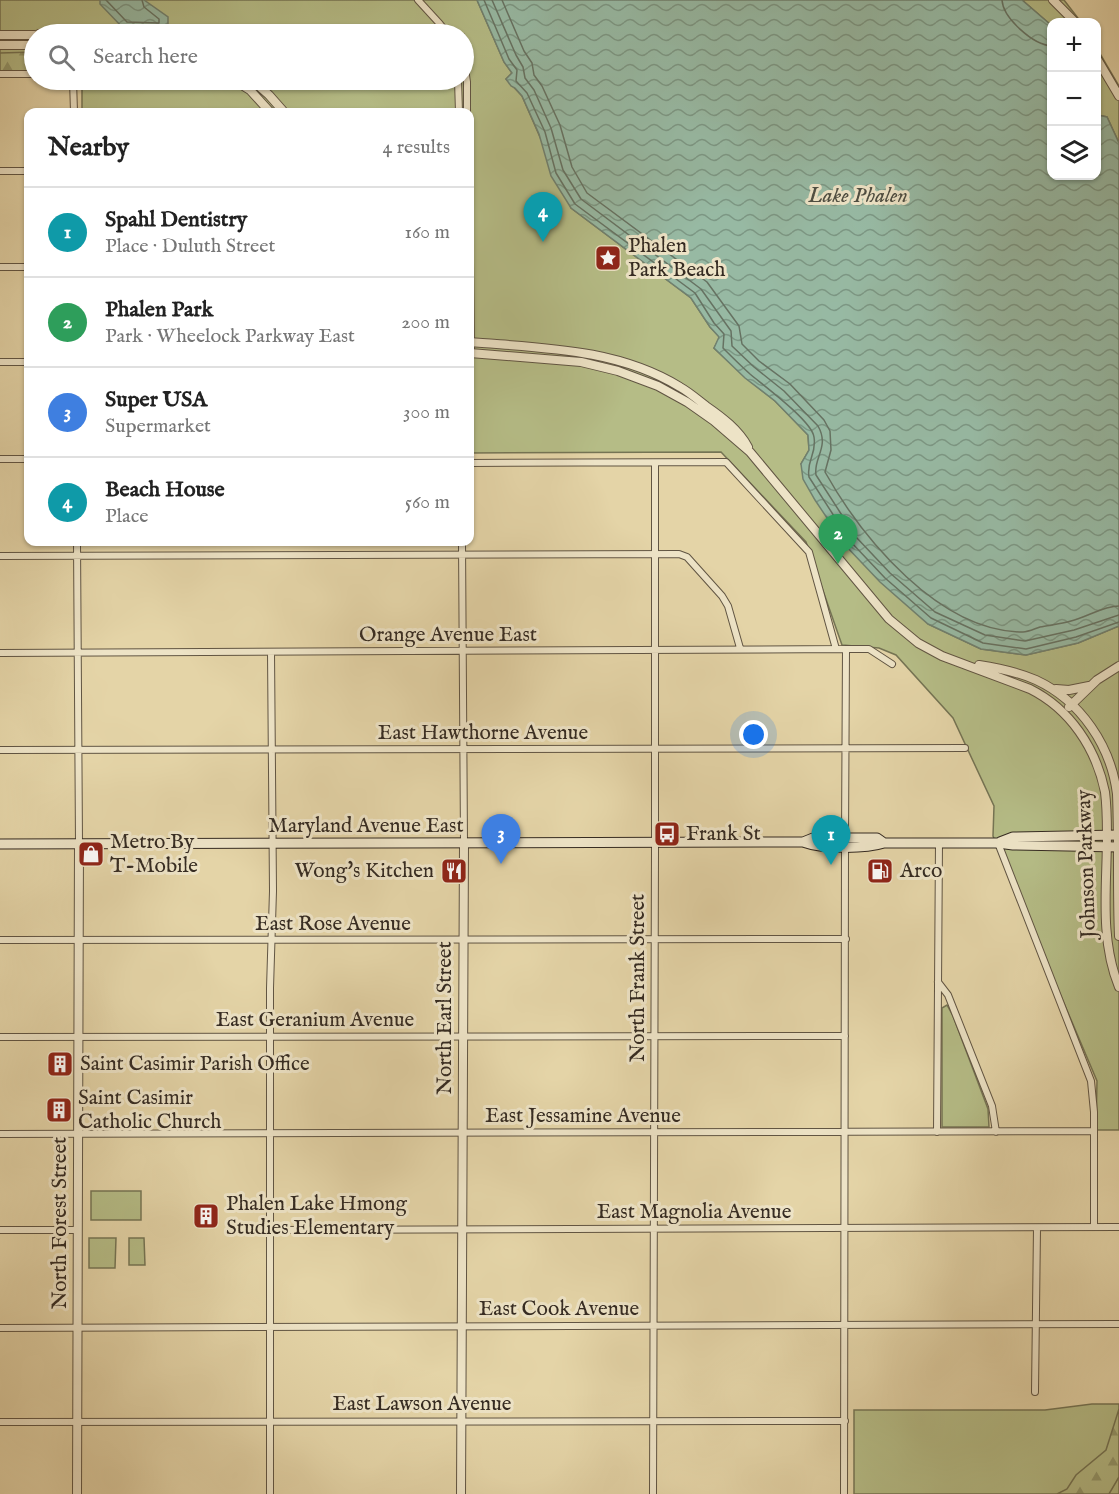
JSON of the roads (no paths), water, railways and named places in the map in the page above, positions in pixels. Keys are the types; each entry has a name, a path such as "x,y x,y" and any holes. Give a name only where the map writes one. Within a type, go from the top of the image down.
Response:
{"main road":[{"name":"Maryland Avenue East","path":"998,843 1013,837 1119,835"},
{"name":"Maryland Avenue East","path":"0,844 803,842 813,845 845,842 876,845 939,842 1119,848"}],"street":[{"path":"418,0 440,24"},
{"path":"1053,0 1071,18"},
{"path":"24,34 1,35 2,45 24,45"},
{"path":"1101,65 1119,96"},
{"path":"0,74 24,74"},
{"path":"73,90 74,108"},
{"path":"249,90 266,108"},
{"path":"263,90 280,108"},
{"path":"458,90 459,108"},
{"path":"466,90 467,108"},
{"path":"0,171 24,171"},
{"path":"0,267 24,267"},
{"path":"474,343 586,353 645,370 679,386 721,417 744,439 750,452"},
{"path":"474,353 581,362 618,371 658,386 687,402 714,421 750,452 889,619 918,643 942,656 1020,674 1052,688 1071,690 1090,686"},
{"path":"0,362 24,362"},
{"path":"0,459 24,459"},
{"path":"474,463 726,462 809,552 836,649"},
{"name":"North Frank Street","path":"653,1494 656,748 654,463"},
{"path":"77,546 79,843"},
{"name":"North Earl Street","path":"461,1494 464,1036 462,546"},
{"path":"0,556 679,554 687,556 722,596 728,606 740,648"},
{"path":"844,1494 846,649"},
{"name":"Orange Avenue East","path":"0,653 869,649 891,664"},
{"path":"270,1494 269,1133 272,652"},
{"name":"Johnson Parkway","path":"960,662 1041,694 1064,713 1086,740 1099,770 1106,801 1107,936 1119,987"},
{"path":"1064,713 1090,686 1119,666"},
{"name":"Johnson Parkway","path":"1052,688 1072,704 1093,730 1109,760 1117,796 1119,936"},
{"name":"East Hawthorne Avenue","path":"0,750 965,748"},
{"path":"937,1132 939,842"},
{"name":"North Forest Street","path":"77,1494 79,843"},
{"path":"998,843 1091,1081 1094,1096 1094,1227"},
{"name":"East Rose Avenue","path":"0,940 846,939"},
{"path":"938,981 948,995 992,1106 996,1132"},
{"name":"East Geranium Avenue","path":"0,1037 845,1036"},
{"name":"East Jessamine Avenue","path":"0,1134 1094,1131"},
{"name":"East Magnolia Avenue","path":"269,1230 1119,1227"},
{"path":"1035,1392 1037,1228"},
{"path":"0,1230 78,1230"},
{"name":"East Cook Avenue","path":"0,1328 1119,1324"},
{"name":"East Lawson Avenue","path":"0,1422 845,1421"}],"water":[{"path":"100,0 144,0 168,17 168,24 119,24 100,4"},
{"name":"Lake Phalen","path":"477,0 1022,0 1047,22 1047,180 1101,180 1101,116 1107,117 1119,143 1119,626 1078,643 1026,655 981,649 928,624 880,582 845,545 803,479 801,464 809,450 808,435 775,401 745,378 714,348 719,337 691,298 571,208 551,176 539,134 522,96 506,79 512,73 504,62"}],"place":[{"name":"Beach House","path":"543,242"},
{"name":"Phalen Park Beach","path":"608,258"},
{"name":"Phalen Park","path":"838,564"},
{"name":"Frank St","path":"667,834"},
{"name":"Metro By T-Mobile","path":"91,854"},
{"name":"Super USA","path":"501,864"},
{"name":"Spahl Dentistry","path":"831,865"},
{"name":"Wong's Kitchen","path":"454,871"},
{"name":"Arco","path":"880,871"},
{"name":"Saint Casimir Parish Office","path":"60,1064"},
{"name":"Saint Casimir Catholic Church","path":"59,1110"},
{"name":"Phalen Lake Hmong Studies Elementary","path":"206,1216"}]}
